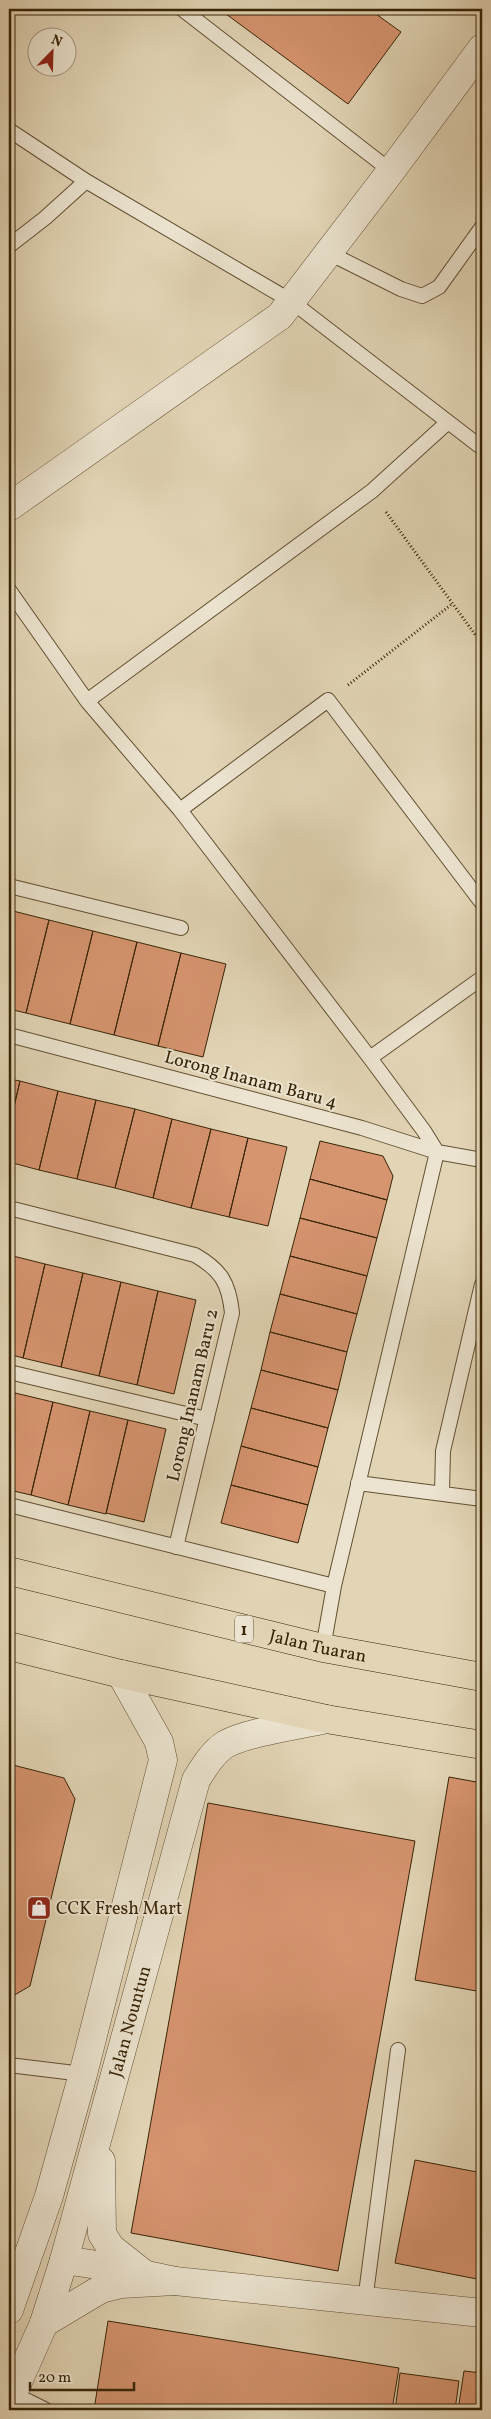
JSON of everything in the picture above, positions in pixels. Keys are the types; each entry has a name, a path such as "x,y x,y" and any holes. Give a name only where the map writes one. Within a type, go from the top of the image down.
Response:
{"main road":[{"name":"Jalan Tuaran","path":"9,1571 323,1648 482,1677"},
{"path":"9,1646 121,1674 326,1719 482,1745"}],"street":[{"path":"9,506 280,316 482,48"},
{"name":"Jalan Nountun","path":"9,2310 49,2196 83,2074 163,1760 159,1742 121,1674"},
{"name":"Jalan Nountun","path":"10,2398 44,2323 64,2260 196,1780 207,1762 226,1744 242,1738 326,1719"},
{"path":"104,2115 102,2234 111,2248 144,2274"},
{"path":"9,2360 47,2272 57,2261 64,2260 175,2281 482,2313"},
{"path":"44,2323 102,2289 121,2284 175,2281"}],"lane":[{"path":"182,9 391,171"},
{"path":"9,130 86,181 291,301 482,448"},
{"path":"9,246 46,218 86,181"},
{"path":"327,252 401,289 422,296 439,287 482,226"},
{"path":"87,701 372,491 448,422"},
{"path":"9,590 87,701 180,810 370,1058 424,1131 437,1152 334,1586 323,1648"},
{"path":"180,810 328,700 482,903"},
{"path":"9,886 181,928"},
{"path":"370,1058 482,978"},
{"name":"Lorong Inanam Baru 4","path":"9,1035 362,1128 437,1152 482,1160"},
{"name":"Lorong Inanam Baru 2","path":"9,1208 195,1255 212,1265 224,1280 230,1294 232,1313 176,1547"},
{"path":"442,1492 443,1451 477,1332 482,1284"},
{"path":"9,1372 208,1419"},
{"path":"358,1482 442,1492 482,1499"},
{"path":"9,1505 334,1586"},
{"path":"365,2301 398,2050"},
{"path":"9,2065 83,2074"},
{"path":"10,2398 46,2410"}],"path":[{"path":"372,491 482,644"},
{"path":"328,700 452,604"}],"building":[{"path":"230,9 369,9 401,32 348,104 226,14"},
{"path":"9,910 49,920 26,1013 9,1009"},
{"path":"49,920 93,931 70,1024 26,1013"},
{"path":"93,931 137,942 114,1035 70,1024"},
{"path":"137,942 181,953 158,1046 114,1035"},
{"path":"181,953 226,964 203,1057 158,1046"},
{"path":"9,1079 20,1081 9,1128"},
{"path":"20,1081 58,1091 39,1170 9,1162 9,1128"},
{"path":"58,1091 96,1100 77,1179 39,1170"},
{"path":"96,1100 135,1109 115,1188 77,1179"},
{"path":"135,1109 172,1119 153,1198 115,1188"},
{"path":"172,1119 211,1129 191,1208 153,1198"},
{"path":"211,1129 248,1138 229,1217 191,1208"},
{"path":"248,1138 287,1147 268,1226 229,1217"},
{"path":"320,1141 383,1156 393,1176 387,1200 310,1179"},
{"path":"310,1179 387,1200 377,1238 300,1218"},
{"path":"300,1218 377,1238 367,1276 290,1256"},
{"path":"9,1255 45,1264 23,1358 9,1354"},
{"path":"290,1256 367,1276 357,1314 280,1294"},
{"path":"45,1264 83,1273 61,1367 23,1358"},
{"path":"83,1273 121,1282 99,1376 61,1367"},
{"path":"121,1282 158,1291 137,1385 99,1376"},
{"path":"158,1291 196,1300 174,1394 137,1385"},
{"path":"280,1294 357,1314 347,1352 270,1332"},
{"path":"270,1332 347,1352 338,1390 261,1370"},
{"path":"261,1370 338,1390 328,1428 251,1408"},
{"path":"9,1391 15,1393 9,1419"},
{"path":"15,1393 53,1402 31,1495 9,1490 9,1419"},
{"path":"53,1402 90,1411 68,1505 31,1495"},
{"path":"251,1408 328,1428 318,1467 241,1446"},
{"path":"90,1411 128,1420 106,1514 68,1505"},
{"path":"128,1420 166,1429 144,1522 106,1513"},
{"path":"241,1446 318,1467 308,1505 231,1485"},
{"path":"231,1485 308,1505 298,1543 221,1523"},
{"path":"9,1764 64,1778 75,1799 30,1986 11,1997 9,1997"},
{"path":"449,1777 482,1783 482,1992 415,1980"},
{"path":"208,1803 415,1841 338,2271 131,2233"},
{"path":"415,2160 482,2173 482,2280 395,2263"},
{"path":"108,2321 399,2368 392,2410 94,2410"},
{"path":"464,2371 482,2373 482,2410 458,2410"},
{"path":"400,2373 459,2381 455,2410 395,2410"}],"place":[{"name":"CCK Fresh Mart","path":"39,1908"}]}
